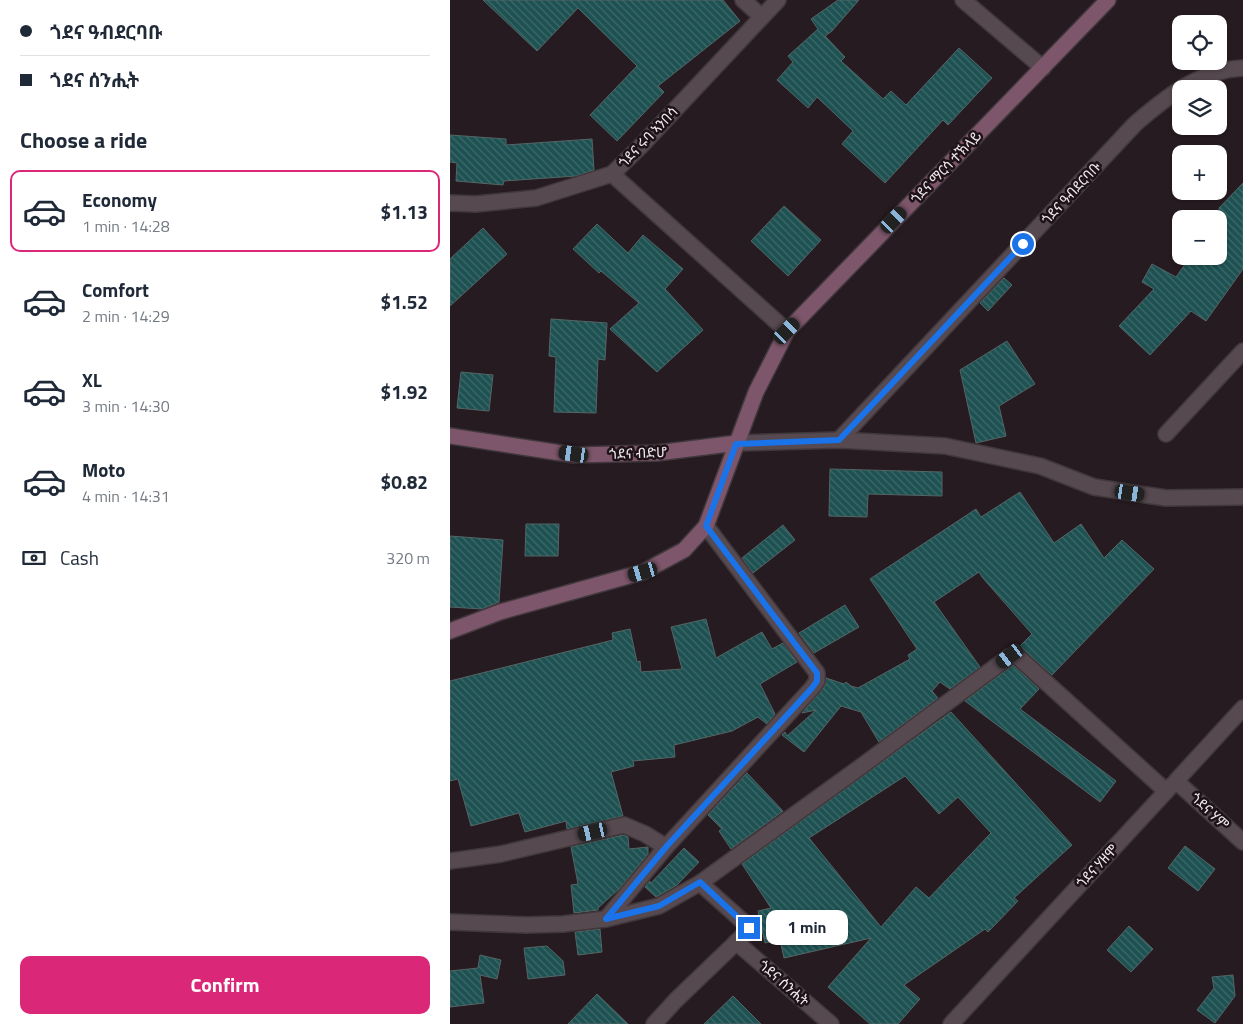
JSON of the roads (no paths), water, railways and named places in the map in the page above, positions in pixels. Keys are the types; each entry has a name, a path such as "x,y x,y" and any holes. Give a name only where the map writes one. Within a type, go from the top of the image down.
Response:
{"main road":[{"name":"ጎደና ማርሳ ተኽላይ","path":"706,526 756,392 787,331 1108,0"},
{"name":"ጎደና ብድሆ","path":"450,436 574,454 657,453 736,444"},
{"path":"450,631 500,612 643,572 684,550 706,526"}],"street":[{"path":"743,0 762,17"},
{"name":"ጎደና ሩባ ኣንበሳ","path":"450,203 476,204 536,198 612,174 640,147 778,0"},
{"path":"963,0 1043,68"},
{"name":"ጎደና ዓብደርባቡ","path":"839,440 1135,124 1162,100 1196,79 1231,68 1243,68"},
{"path":"612,174 787,331"},
{"path":"1166,434 1243,351"},
{"path":"736,444 839,440 945,446 1040,466 1094,487 1166,498 1243,497"},
{"path":"606,919 666,847 817,681 817,673 706,526"},
{"path":"450,626 500,612"},
{"name":"ጎደና ሃም","path":"700,882 1010,656 1014,655 1171,786 1243,842"},
{"name":"ጎደና ሃዘሞ","path":"952,1024 1243,708"},
{"path":"450,861 502,854 624,825 645,834 666,847"},
{"path":"450,922 526,925 563,924 606,919 659,906 700,882 749,930 676,1000 654,1024"},
{"name":"ጎደና ሰንሒት","path":"736,942 831,1024"}]}
